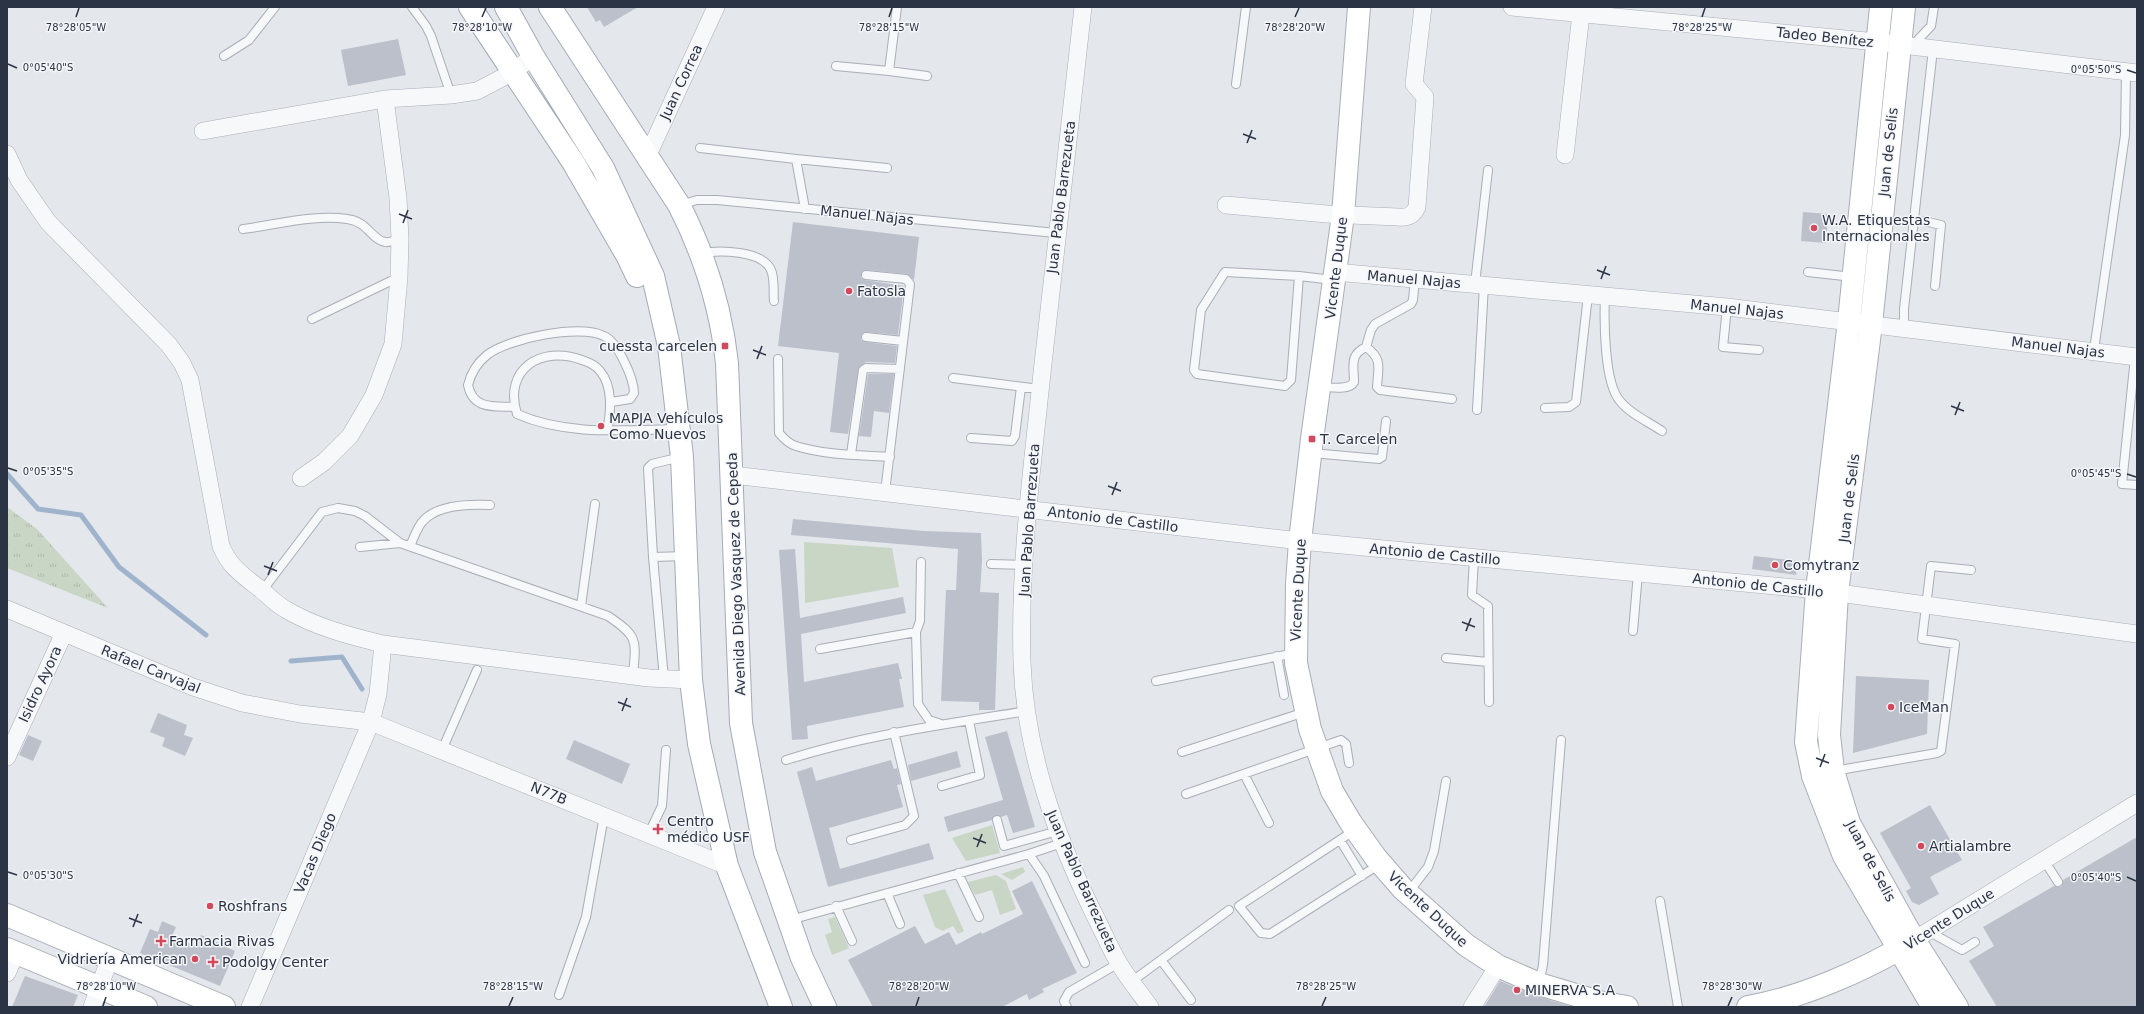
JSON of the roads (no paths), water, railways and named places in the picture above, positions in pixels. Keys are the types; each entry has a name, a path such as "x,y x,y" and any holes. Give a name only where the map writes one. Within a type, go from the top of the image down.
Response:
{"main road":[{"path":"470,7 573,162 628,257 669,346"},
{"path":"506,7 533,56 603,168 653,276 669,346 682,457 691,680 699,744 727,866 781,1007"},
{"name":"Avenida Diego Vasquez de Cepeda","path":"550,7 679,205 710,277 725,346 733,475 741,723 765,852 802,958 824,1007"},
{"name":"Vicente Duque","path":"1359,7 1342,214 1286,655 1300,688 1316,748 1348,835 1381,864 1408,893 1466,945 1498,966 1539,984 1599,1002 1627,1007"},
{"name":"Juan de Selis","path":"1881,7 1876,42 1853,277 1827,591 1829,734 1833,771 1849,823 1914,940 1957,1007"},
{"name":"Juan de Selis","path":"1904,7 1905,46 1870,324 1827,591 1806,742 1813,776 1844,856 1914,940 1933,1007"},
{"path":"7,915 224,1007"},
{"name":"Vicente Duque","path":"1748,1007 1797,995 1870,964 1914,940"},
{"path":"12,951 95,997 146,1007"}],"street":[{"name":"Juan Correa","path":"647,157 716,7"},
{"name":"Juan Pablo Barrezueta","path":"1084,7 1056,233 1028,508 1023,565 1022,664 1027,711 1034,750 1045,794 1060,837 1086,897 1118,964 1150,1007"},
{"path":"1226,205 1404,218 1410,216 1417,207 1425,97 1414,84 1423,7"},
{"name":"Tadeo Benítez","path":"1512,7 1876,42 2132,73"},
{"path":"1565,155 1580,14"},
{"path":"203,131 385,99 451,95 477,91 513,72 533,56"},
{"path":"301,478 324,462 350,436 374,395 393,344 399,277 400,239 398,198 385,99"},
{"path":"7,154 19,180 48,222 169,345 182,363 190,380 221,546 226,560 234,569 285,609 312,622 347,635 383,644 664,679 691,680"},
{"name":"Manuel Najas","path":"1335,276 1415,279 1727,307 2094,350 2136,357"},
{"name":"Antonio de Castillo","path":"733,475 1028,508 1300,541 1827,591 2137,634"},
{"name":"Rafael Carvajal","path":"7,609 193,687 242,703 300,714 370,722"},
{"name":"Isidro Ayora","path":"7,757 64,633"},
{"name":"Vacas Diego","path":"250,1007 370,722 378,694 383,644"},
{"name":"N77B","path":"370,722 604,815 727,866"},
{"name":"Vicente Duque","path":"1914,940 2137,803"},
{"path":"7,973 12,951"},
{"path":"95,997 110,958"},
{"path":"1472,1007 1498,966"}],"lane":[{"path":"224,56 249,40 275,7"},
{"path":"412,7 426,26 431,36 451,95"},
{"path":"889,71 897,7"},
{"path":"1236,84 1246,7"},
{"path":"1905,46 1931,26 1934,7"},
{"path":"1904,328 1904,309 1933,49"},
{"path":"836,66 927,76"},
{"path":"2094,350 2125,135 2132,73"},
{"path":"700,148 887,168"},
{"path":"796,158 805,209"},
{"path":"1477,410 1480,285 1488,170"},
{"name":"Manuel Najas","path":"679,205 697,200 710,200 1056,233"},
{"path":"243,229 327,218 348,219 361,223 377,238 386,243 400,239"},
{"path":"1915,219 1941,225 1935,286"},
{"path":"700,253 721,250 739,253 767,264 771,271 774,301"},
{"path":"1299,276 1291,380 1289,383 1285,386 1197,374 1194,370 1201,310 1225,272 1299,276 1335,276"},
{"path":"1808,272 1853,277"},
{"path":"866,275 906,279 909,281 885,492"},
{"path":"312,319 399,277"},
{"path":"1320,387 1348,387 1352,385 1354,382 1354,357 1358,351 1366,347 1371,330 1375,324 1411,304 1413,300 1415,279"},
{"path":"1546,408 1569,407 1576,402 1588,295"},
{"path":"1605,296 1604,317 1610,378 1614,391 1625,407 1662,431"},
{"path":"1727,307 1723,346 1759,350"},
{"path":"514,407 482,405 473,399 468,385 476,365 488,354 510,344 536,337 582,331 606,336 615,344 634,384 634,393 630,398 611,402"},
{"path":"866,337 903,341"},
{"path":"1366,347 1374,353 1378,360 1377,387 1380,390 1452,399"},
{"path":"607,430 611,402 606,380 600,370 589,362 574,357 545,357 531,362 520,373 514,391 514,407 517,414 531,421 546,424 607,430 678,429"},
{"path":"2136,357 2122,484 2137,485"},
{"path":"778,359 779,433 786,441 795,446 851,454 890,457"},
{"path":"851,454 863,370 866,368 900,369"},
{"path":"953,378 1040,389"},
{"path":"971,438 1012,441 1015,436 1021,387"},
{"path":"1311,453 1379,459 1382,457 1386,421"},
{"path":"664,679 653,556 648,468 652,464 682,457"},
{"path":"410,546 421,522 428,515 462,504 490,505"},
{"path":"581,606 595,504"},
{"path":"262,591 322,512 338,508 355,511 365,516 400,543 608,616 625,628 636,643 633,675"},
{"path":"360,547 400,543"},
{"path":"653,556 687,556"},
{"path":"1474,557 1472,595 1488,606 1489,702"},
{"path":"921,562 920,621 916,632 918,704 929,720 942,725"},
{"path":"991,564 1023,565"},
{"path":"1833,771 1937,754 1941,751 1955,644 1922,638 1931,566 1971,570"},
{"path":"1633,631 1638,573"},
{"path":"820,649 916,632"},
{"path":"1156,681 1286,655 1284,696"},
{"path":"1446,658 1488,662"},
{"path":"442,750 477,670"},
{"path":"786,760 817,750 894,732 1027,711"},
{"path":"1182,752 1305,711"},
{"path":"942,786 980,775 969,721"},
{"path":"851,840 905,825 914,816 894,732"},
{"path":"1186,794 1341,740 1346,744 1349,763"},
{"path":"1539,984 1543,965 1561,740"},
{"path":"649,834 662,806 666,750"},
{"path":"1244,774 1268,823"},
{"path":"1408,893 1428,867 1434,851 1446,781"},
{"path":"559,994 586,918 604,815"},
{"path":"997,820 1004,846 1060,837"},
{"path":"1362,876 1348,835 1239,906 1260,933 1270,934 1362,876 1381,864"},
{"path":"790,920 836,906 1029,854 1060,837"},
{"path":"1029,854 1044,876 1085,963"},
{"path":"2044,860 2058,882"},
{"path":"958,873 980,917"},
{"path":"887,893 900,924"},
{"path":"1660,901 1678,1007"},
{"path":"836,906 852,941"},
{"path":"1131,982 1229,910"},
{"path":"1914,940 1962,950 1975,942"},
{"path":"1161,960 1190,1000"},
{"path":"1066,1007 1064,1001 1069,992 1118,964"}],"waterway":[{"path":"7,474 38,509 81,515 119,567 206,635"},
{"path":"291,661 342,657 362,689"}],"place":[{"name":"W.A. Etiquestas Internacionales","path":"1814,228"},
{"name":"Fatosla","path":"849,291"},
{"name":"cuessta carcelen","path":"725,346"},
{"name":"MAPJA Vehículos Como Nuevos","path":"601,426"},
{"name":"T. Carcelen","path":"1312,439"},
{"name":"Comytranz","path":"1775,565"},
{"name":"IceMan","path":"1891,707"},
{"name":"Centro médico USF","path":"658,829"},
{"name":"Artialambre","path":"1921,846"},
{"name":"Roshfrans","path":"210,906"},
{"name":"Farmacia Rivas","path":"161,941"},
{"name":"Vidriería American","path":"195,959"},
{"name":"Podolgy Center","path":"213,962"},
{"name":"MINERVA S.A","path":"1517,990"}]}
